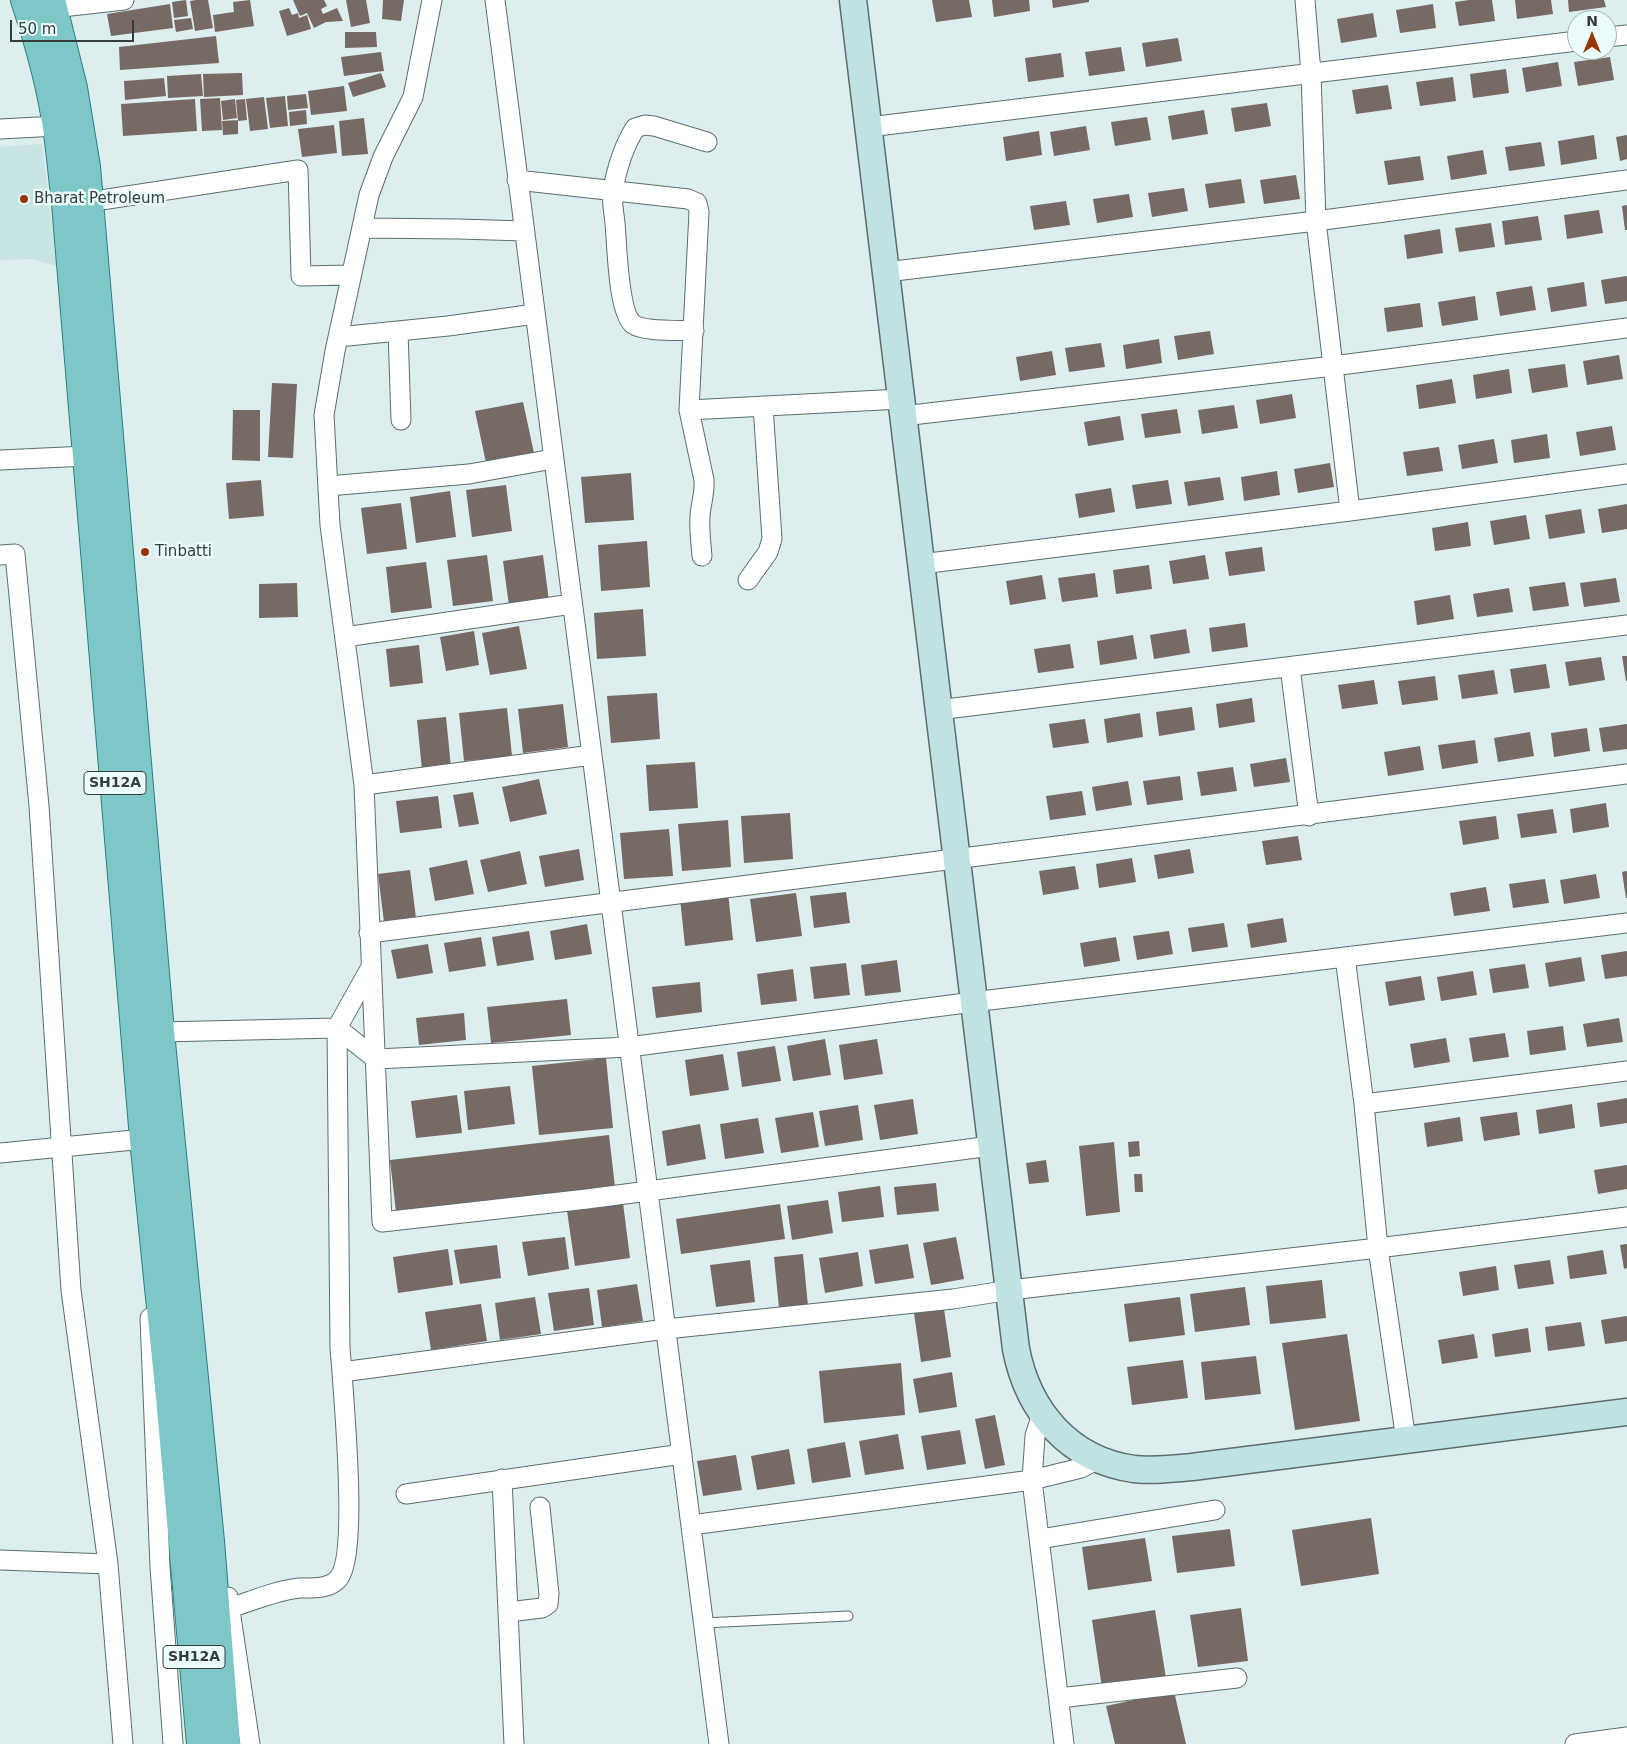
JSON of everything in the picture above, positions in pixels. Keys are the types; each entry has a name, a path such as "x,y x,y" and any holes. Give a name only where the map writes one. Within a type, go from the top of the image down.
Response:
{"main road":[{"name":"SH12A","path":"25,0 40,48 57,126 76,317 150,1210 171,1406 202,1744"},
{"path":"853,0 973,1002 1020,1366 1025,1383 1042,1414 1067,1440 1098,1459 1133,1469 1161,1470 1627,1412"},
{"name":"SH12A","path":"52,4 75,97 86,167 105,390 124,445 136,553 143,638 144,691 142,719 136,745 160,1032 210,1541 226,1744"}],"street":[{"path":"52,4 124,0"},
{"path":"432,0 413,97 383,157 369,195 338,337 324,415 330,525 364,785 382,1222 587,1199 992,1146"},
{"path":"495,0 720,1744"},
{"path":"1305,0 1311,73 1316,221 1350,511"},
{"path":"869,127 1567,42"},
{"path":"694,330 637,327 631,323 620,286 612,190 626,142 635,128 644,125 654,126 707,142"},
{"path":"0,129 57,126"},
{"path":"88,202 298,170 300,276 351,275"},
{"path":"517,180 688,199 697,203 699,212 690,410 705,492 700,513 699,532 702,556"},
{"path":"886,272 1316,221 1627,180"},
{"path":"362,228 524,231"},
{"path":"338,337 534,314"},
{"path":"690,410 763,406 902,407 1333,366 1627,328"},
{"path":"398,331 401,420"},
{"path":"748,580 768,552 772,538 763,406"},
{"path":"0,460 87,456"},
{"path":"328,486 469,474 553,459"},
{"path":"921,564 1350,511 1627,474"},
{"path":"0,555 15,554 39,806 72,1290 108,1564 123,1744"},
{"path":"344,637 572,604"},
{"path":"938,710 1627,625"},
{"path":"1290,667 1308,816"},
{"path":"364,785 592,755"},
{"path":"369,933 610,901 1308,816 1627,774"},
{"path":"160,1032 337,1028 376,1059 629,1047 973,1002 1627,923"},
{"path":"1345,957 1364,1104 1378,1248 1406,1440"},
{"path":"230,1608 288,1590 321,1588 336,1581 344,1570 350,1519 340,1348 337,1028 371,967"},
{"path":"1364,1104 1627,1071"},
{"path":"0,1153 144,1139"},
{"path":"150,1210 150,1328 154,1447 160,1567 173,1744"},
{"path":"342,1372 666,1329 953,1299 1010,1290 1378,1248 1627,1217"},
{"path":"1042,1414 1035,1436 1032,1480 1064,1744"},
{"path":"406,1494 682,1454"},
{"path":"691,1525 1032,1480 1081,1468 1098,1459"},
{"path":"502,1479 514,1744"},
{"path":"508,1612 542,1608 548,1604 549,1594 540,1507"},
{"path":"1040,1539 1215,1510"},
{"path":"210,1541 223,1569 250,1744"},
{"path":"0,1560 108,1564"},
{"path":"1059,1698 1237,1678"},
{"path":"1575,1744 1627,1737"}],"lane":[{"path":"704,1623 848,1616"}],"shaded area":[{"name":"Bharat Petroleum","path":"42,144 57,266 32,259 0,260 0,147"}],"building":[{"path":"186,0 188,16 174,18 172,2"},
{"path":"208,0 213,28 195,31 190,1"},
{"path":"250,0 254,26 215,32 213,15 234,12 233,2"},
{"path":"293,0 324,0 327,6 321,9 323,14 337,8 343,21 326,22 314,28 307,13 300,16"},
{"path":"346,0 366,0 370,23 351,27"},
{"path":"383,0 404,0 401,21 382,19"},
{"path":"932,0 969,0 972,17 936,22"},
{"path":"992,0 1029,0 1030,11 994,17"},
{"path":"1052,0 1089,0 1089,2 1053,8"},
{"path":"1492,0 1495,21 1459,26 1455,2"},
{"path":"1515,0 1551,0 1553,14 1517,19"},
{"path":"1568,0 1604,0 1606,7 1584,10 1569,10"},
{"path":"170,4 173,28 111,36 107,14"},
{"path":"1433,4 1436,28 1400,33 1396,10"},
{"path":"289,8 292,15 298,13 299,18 307,15 311,29 287,36 279,11"},
{"path":"1373,13 1377,37 1341,43 1337,19"},
{"path":"191,18 193,29 176,32 174,20"},
{"path":"345,32 376,32 377,47 345,48"},
{"path":"216,36 219,63 120,70 119,47"},
{"path":"1178,38 1182,61 1146,67 1142,43"},
{"path":"1121,47 1125,71 1089,76 1085,52"},
{"path":"381,52 384,71 344,76 341,57"},
{"path":"1061,53 1064,77 1028,82 1025,58"},
{"path":"1611,60 1614,80 1578,86 1574,62"},
{"path":"1558,62 1562,86 1526,92 1522,68"},
{"path":"1506,69 1509,93 1473,98 1470,74"},
{"path":"242,73 243,95 204,97 203,74"},
{"path":"381,73 386,87 353,97 348,83"},
{"path":"201,74 203,96 168,98 167,76"},
{"path":"1453,77 1456,101 1420,106 1416,82"},
{"path":"164,78 166,96 125,100 124,81"},
{"path":"1388,85 1392,109 1356,114 1352,90"},
{"path":"344,86 347,111 311,115 308,91"},
{"path":"306,94 308,108 288,110 287,96"},
{"path":"285,96 288,126 270,128 266,98"},
{"path":"264,97 268,129 250,131 246,99"},
{"path":"220,98 222,130 202,131 200,99"},
{"path":"195,99 197,131 123,136 121,104"},
{"path":"235,99 237,118 223,120 221,101"},
{"path":"245,99 247,120 238,121 236,100"},
{"path":"1267,103 1271,126 1235,132 1231,108"},
{"path":"306,110 307,124 290,126 289,112"},
{"path":"1204,110 1208,134 1172,140 1168,116"},
{"path":"1147,117 1151,140 1115,146 1111,122"},
{"path":"364,118 368,154 342,156 339,121"},
{"path":"238,120 238,134 223,135 222,121"},
{"path":"334,125 337,153 302,157 298,129"},
{"path":"1086,126 1090,150 1054,156 1050,132"},
{"path":"1039,131 1042,155 1006,161 1003,137"},
{"path":"1594,135 1597,159 1561,165 1558,141"},
{"path":"1627,135 1627,159 1620,161 1616,137"},
{"path":"1541,142 1545,166 1509,171 1505,147"},
{"path":"1483,150 1487,174 1451,180 1447,156"},
{"path":"1420,156 1424,180 1388,185 1384,161"},
{"path":"1296,175 1300,199 1264,204 1260,180"},
{"path":"1241,179 1245,203 1209,208 1205,184"},
{"path":"1184,188 1188,211 1152,217 1148,193"},
{"path":"1129,194 1133,217 1097,223 1093,199"},
{"path":"1066,201 1070,225 1034,230 1030,206"},
{"path":"1627,205 1627,230 1625,230 1622,206"},
{"path":"1599,210 1603,233 1567,239 1564,215"},
{"path":"1538,216 1542,240 1505,245 1502,221"},
{"path":"1491,223 1495,247 1459,252 1455,228"},
{"path":"1440,229 1443,253 1407,259 1404,235"},
{"path":"1627,276 1627,301 1605,304 1601,280"},
{"path":"1584,282 1587,306 1551,312 1547,288"},
{"path":"1532,286 1536,310 1500,316 1496,292"},
{"path":"1475,296 1478,320 1442,326 1438,302"},
{"path":"1420,303 1423,327 1387,332 1384,308"},
{"path":"1210,331 1214,354 1178,360 1174,336"},
{"path":"1159,339 1162,363 1126,369 1123,345"},
{"path":"1101,343 1105,367 1069,372 1065,348"},
{"path":"1052,351 1056,375 1020,381 1016,357"},
{"path":"1619,355 1623,379 1587,385 1583,361"},
{"path":"1565,364 1568,387 1532,393 1528,369"},
{"path":"1509,369 1512,393 1476,399 1473,375"},
{"path":"1452,379 1456,403 1419,409 1416,385"},
{"path":"272,383 297,384 293,458 268,457"},
{"path":"1292,394 1296,418 1260,424 1256,400"},
{"path":"523,402 534,453 486,463 475,411"},
{"path":"1234,405 1238,428 1202,434 1198,410"},
{"path":"1177,409 1181,433 1145,438 1141,414"},
{"path":"233,410 260,410 260,461 232,460"},
{"path":"1120,416 1124,440 1088,446 1084,422"},
{"path":"1612,426 1616,450 1580,456 1576,432"},
{"path":"1547,434 1550,458 1514,463 1511,440"},
{"path":"1494,439 1498,463 1462,469 1458,445"},
{"path":"1439,447 1443,471 1407,476 1403,452"},
{"path":"1330,463 1334,487 1298,493 1294,469"},
{"path":"1277,471 1280,495 1244,501 1241,477"},
{"path":"631,473 634,520 585,523 581,477"},
{"path":"1220,477 1224,500 1188,506 1184,482"},
{"path":"261,480 264,516 229,519 226,483"},
{"path":"1168,480 1172,504 1136,509 1132,485"},
{"path":"506,485 512,531 472,537 466,490"},
{"path":"1111,488 1115,512 1079,518 1075,494"},
{"path":"450,491 456,537 416,543 410,497"},
{"path":"401,503 407,549 367,554 361,508"},
{"path":"1627,504 1627,529 1602,533 1598,509"},
{"path":"1581,509 1585,533 1549,539 1545,515"},
{"path":"1526,515 1530,539 1494,545 1490,521"},
{"path":"1468,522 1471,546 1435,551 1432,528"},
{"path":"647,541 650,587 601,591 598,545"},
{"path":"1262,547 1265,571 1229,576 1225,552"},
{"path":"487,555 493,601 453,606 447,560"},
{"path":"543,555 549,601 509,606 503,561"},
{"path":"1205,555 1209,579 1173,584 1169,561"},
{"path":"426,562 432,608 391,613 386,567"},
{"path":"1149,565 1152,589 1116,594 1113,570"},
{"path":"1095,573 1098,597 1062,602 1058,578"},
{"path":"1042,575 1046,599 1010,605 1006,581"},
{"path":"1616,578 1620,602 1584,607 1580,583"},
{"path":"1565,582 1569,606 1533,611 1529,587"},
{"path":"297,583 298,617 259,618 259,584"},
{"path":"1509,588 1513,612 1477,617 1473,594"},
{"path":"1450,595 1454,619 1417,625 1414,601"},
{"path":"643,609 646,656 597,659 594,613"},
{"path":"1245,623 1248,647 1212,652 1209,628"},
{"path":"519,626 527,669 490,675 482,633"},
{"path":"1186,629 1190,653 1154,659 1150,635"},
{"path":"474,631 479,665 446,671 440,637"},
{"path":"1133,635 1137,659 1100,665 1097,641"},
{"path":"1070,644 1074,668 1038,673 1034,649"},
{"path":"419,645 423,683 390,687 386,649"},
{"path":"1622,656 1627,656 1627,681 1626,681"},
{"path":"1601,657 1605,680 1569,686 1565,662"},
{"path":"1546,664 1550,688 1514,693 1510,669"},
{"path":"1494,670 1498,694 1462,699 1458,675"},
{"path":"1435,676 1438,700 1402,705 1398,681"},
{"path":"1374,680 1378,704 1342,709 1338,685"},
{"path":"657,693 660,739 611,743 607,696"},
{"path":"1252,698 1255,722 1219,728 1216,704"},
{"path":"563,704 568,747 523,753 518,709"},
{"path":"1192,707 1195,730 1159,736 1156,712"},
{"path":"507,708 512,756 464,761 459,713"},
{"path":"1140,713 1143,737 1107,743 1104,719"},
{"path":"446,717 451,767 422,770 417,720"},
{"path":"1085,719 1089,743 1053,748 1049,724"},
{"path":"1627,724 1627,749 1603,752 1599,728"},
{"path":"1587,728 1590,751 1554,757 1551,733"},
{"path":"1530,732 1534,756 1498,762 1494,738"},
{"path":"1475,740 1478,763 1442,769 1438,745"},
{"path":"1420,746 1424,770 1388,776 1384,752"},
{"path":"1286,758 1290,782 1254,787 1250,764"},
{"path":"695,762 698,808 649,811 646,765"},
{"path":"1233,767 1237,791 1201,796 1197,772"},
{"path":"1180,776 1183,800 1147,805 1143,781"},
{"path":"539,779 547,814 510,822 502,787"},
{"path":"1128,781 1132,805 1096,811 1092,787"},
{"path":"1082,791 1086,815 1050,820 1046,796"},
{"path":"473,792 479,824 459,827 453,795"},
{"path":"438,796 442,828 400,833 396,801"},
{"path":"1606,803 1609,827 1573,833 1570,809"},
{"path":"1553,809 1557,833 1521,838 1517,814"},
{"path":"790,813 793,859 744,863 741,816"},
{"path":"1496,816 1499,839 1463,845 1459,821"},
{"path":"728,820 731,867 682,871 678,824"},
{"path":"669,829 673,876 624,879 620,833"},
{"path":"1298,836 1302,860 1266,865 1262,841"},
{"path":"579,849 584,880 545,887 539,856"},
{"path":"1190,849 1194,873 1158,879 1154,855"},
{"path":"520,851 527,884 488,892 480,860"},
{"path":"1132,858 1136,882 1099,888 1096,864"},
{"path":"467,860 474,894 435,901 429,868"},
{"path":"1075,866 1079,889 1043,895 1039,871"},
{"path":"410,870 416,918 384,922 378,874"},
{"path":"1627,871 1627,898 1626,898 1622,872"},
{"path":"1596,874 1600,898 1564,904 1560,880"},
{"path":"1545,879 1549,903 1513,908 1509,884"},
{"path":"1486,887 1490,911 1454,916 1450,893"},
{"path":"728,892 733,940 685,946 680,898"},
{"path":"846,892 850,923 814,928 810,896"},
{"path":"796,893 802,936 756,942 750,899"},
{"path":"1283,918 1287,942 1251,948 1247,924"},
{"path":"1224,923 1228,947 1192,952 1188,928"},
{"path":"587,924 592,954 555,960 550,931"},
{"path":"529,931 534,960 497,966 492,937"},
{"path":"1169,931 1173,954 1137,960 1133,936"},
{"path":"481,937 486,966 449,972 444,943"},
{"path":"1116,937 1120,961 1084,967 1080,943"},
{"path":"428,944 433,973 397,979 391,950"},
{"path":"1627,951 1627,976 1605,979 1601,955"},
{"path":"1581,957 1585,981 1549,987 1545,963"},
{"path":"897,960 901,992 865,996 861,965"},
{"path":"846,963 850,995 814,999 810,967"},
{"path":"1525,964 1529,988 1493,993 1489,969"},
{"path":"793,969 797,1001 761,1005 757,974"},
{"path":"1473,971 1477,995 1441,1001 1437,977"},
{"path":"1421,976 1425,1000 1389,1006 1385,982"},
{"path":"700,982 702,1012 656,1018 652,987"},
{"path":"567,999 571,1035 491,1043 487,1007"},
{"path":"464,1013 466,1040 419,1045 416,1018"},
{"path":"1619,1018 1623,1042 1587,1047 1583,1024"},
{"path":"1563,1026 1566,1050 1530,1055 1527,1031"},
{"path":"1505,1033 1509,1057 1473,1062 1469,1038"},
{"path":"1446,1038 1450,1062 1414,1068 1410,1044"},
{"path":"825,1039 831,1075 793,1081 787,1046"},
{"path":"877,1039 883,1074 844,1080 839,1045"},
{"path":"775,1046 781,1081 742,1087 737,1052"},
{"path":"723,1054 729,1090 690,1096 685,1060"},
{"path":"606,1058 613,1128 539,1135 532,1066"},
{"path":"510,1086 515,1124 468,1130 464,1091"},
{"path":"457,1095 462,1133 416,1138 411,1101"},
{"path":"1627,1098 1627,1123 1600,1127 1597,1103"},
{"path":"913,1099 918,1134 880,1140 874,1105"},
{"path":"1572,1104 1575,1128 1539,1134 1536,1110"},
{"path":"858,1105 863,1140 825,1146 819,1111"},
{"path":"813,1112 819,1147 781,1153 775,1118"},
{"path":"1517,1112 1520,1135 1484,1141 1480,1117"},
{"path":"1460,1117 1463,1141 1427,1147 1424,1123"},
{"path":"758,1118 764,1153 725,1159 720,1124"},
{"path":"700,1124 706,1159 667,1166 662,1131"},
{"path":"609,1135 615,1187 396,1212 390,1160"},
{"path":"1139,1141 1140,1156 1129,1157 1128,1142"},
{"path":"1114,1142 1120,1212 1086,1216 1079,1146"},
{"path":"1046,1160 1049,1182 1029,1184 1026,1163"},
{"path":"1627,1165 1627,1189 1598,1194 1594,1170"},
{"path":"1134,1174 1142,1174 1143,1192 1135,1192"},
{"path":"936,1183 939,1211 897,1215 894,1187"},
{"path":"880,1186 884,1217 842,1222 838,1192"},
{"path":"828,1200 833,1233 792,1240 787,1206"},
{"path":"623,1203 630,1258 575,1266 567,1211"},
{"path":"780,1204 785,1239 681,1254 676,1219"},
{"path":"565,1237 569,1269 528,1276 522,1242"},
{"path":"956,1237 964,1279 931,1285 923,1243"},
{"path":"908,1244 914,1278 875,1284 869,1250"},
{"path":"1627,1244 1627,1268 1624,1269 1620,1245"},
{"path":"497,1245 501,1278 460,1284 454,1250"},
{"path":"448,1249 453,1285 398,1293 393,1257"},
{"path":"1603,1250 1607,1274 1570,1279 1567,1256"},
{"path":"858,1252 863,1286 825,1293 819,1258"},
{"path":"803,1254 808,1306 779,1308 774,1257"},
{"path":"750,1260 755,1302 716,1307 710,1265"},
{"path":"1550,1260 1554,1284 1518,1289 1514,1265"},
{"path":"1496,1266 1499,1290 1463,1296 1459,1272"},
{"path":"1322,1280 1326,1318 1270,1324 1266,1286"},
{"path":"637,1284 643,1321 602,1327 597,1290"},
{"path":"1245,1287 1250,1325 1195,1332 1190,1294"},
{"path":"589,1288 594,1325 554,1331 548,1293"},
{"path":"535,1297 541,1334 500,1340 495,1303"},
{"path":"1180,1297 1185,1335 1129,1342 1124,1304"},
{"path":"481,1304 487,1341 431,1350 425,1312"},
{"path":"944,1309 951,1357 921,1362 914,1313"},
{"path":"1627,1316 1627,1341 1605,1344 1601,1320"},
{"path":"1581,1322 1585,1346 1548,1351 1545,1327"},
{"path":"1528,1328 1531,1352 1495,1357 1492,1334"},
{"path":"1347,1334 1360,1421 1295,1430 1282,1343"},
{"path":"1474,1334 1478,1358 1442,1364 1438,1340"},
{"path":"1256,1356 1261,1394 1205,1400 1201,1362"},
{"path":"1183,1360 1188,1398 1132,1405 1127,1367"},
{"path":"901,1363 905,1415 824,1423 819,1371"},
{"path":"952,1372 957,1407 919,1413 913,1379"},
{"path":"995,1415 1005,1465 985,1469 975,1419"},
{"path":"960,1430 966,1464 927,1470 921,1436"},
{"path":"898,1434 904,1469 865,1475 859,1441"},
{"path":"845,1442 851,1477 812,1483 807,1449"},
{"path":"789,1449 795,1484 757,1490 751,1456"},
{"path":"736,1455 742,1490 703,1496 697,1461"},
{"path":"1371,1518 1379,1574 1301,1586 1292,1530"},
{"path":"1230,1529 1235,1566 1177,1573 1172,1536"},
{"path":"1145,1538 1152,1581 1088,1590 1082,1547"},
{"path":"1241,1608 1248,1661 1198,1667 1190,1615"},
{"path":"1155,1610 1166,1678 1102,1688 1092,1620"},
{"path":"1174,1691 1186,1744 1115,1744 1106,1706"}],"place":[{"name":"Bharat Petroleum","path":"24,199"},
{"name":"Tinbatti","path":"145,552"}]}
